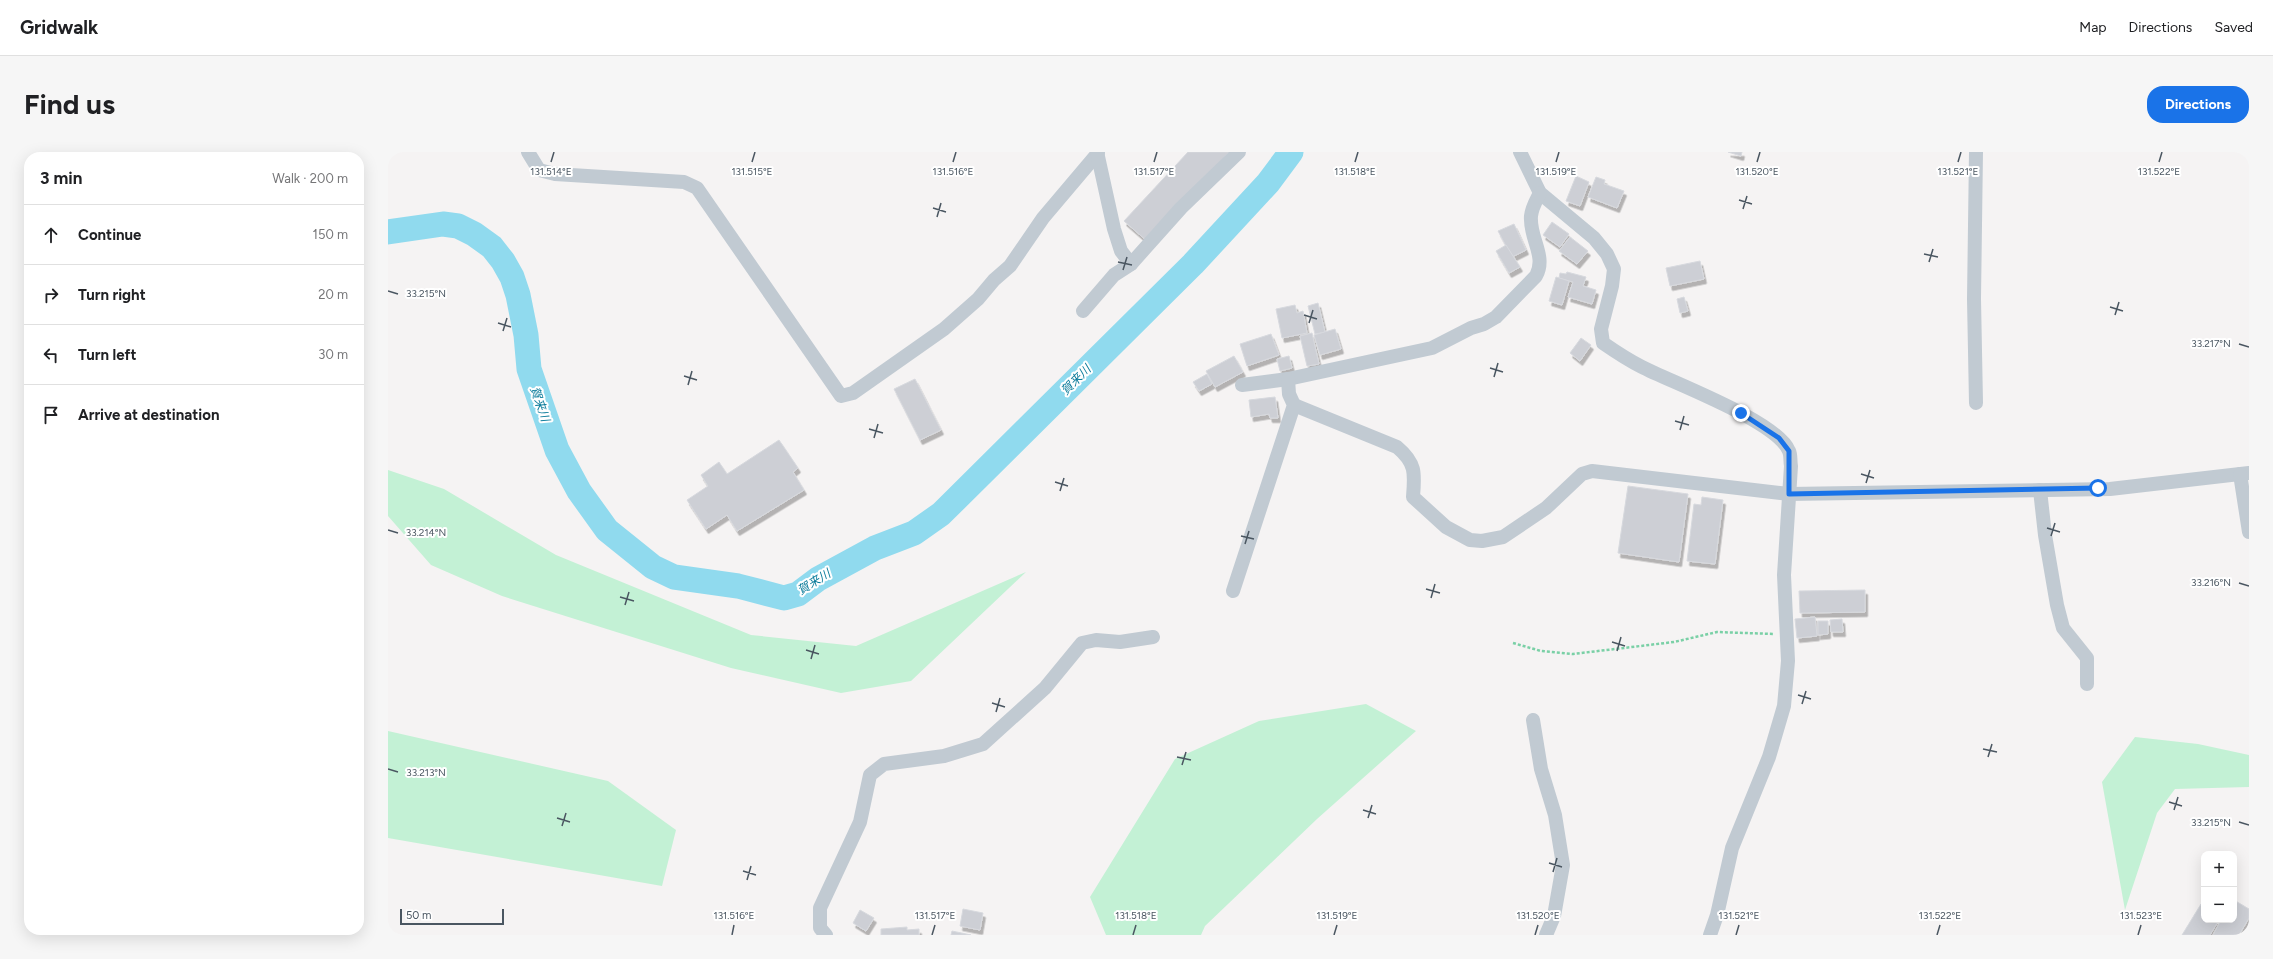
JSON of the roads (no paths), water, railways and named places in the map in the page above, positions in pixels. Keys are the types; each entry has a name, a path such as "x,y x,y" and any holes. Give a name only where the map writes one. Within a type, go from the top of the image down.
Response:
{"street":[{"path":"528,152 539,170 555,174 684,182 697,188 841,396 853,393 938,334 978,299 994,280 1010,266 1042,218 1097,153"},
{"path":"1083,311 1114,274 1131,264 1181,208 1239,152"},
{"path":"1520,152 1540,193 1594,238 1607,254 1614,269 1612,286 1601,329 1603,343 1642,367 1741,413 1779,438 1789,451 1789,494 1784,575 1788,662 1784,706 1769,757 1732,848 1717,915 1710,935"},
{"path":"1976,152 1974,299 1976,403"},
{"path":"1097,153 1114,229 1121,251 1131,264"},
{"path":"1242,385 1288,379 1432,348 1496,317 1536,276 1540,269 1541,260 1531,217 1533,206 1540,193"},
{"path":"1233,591 1294,405 1289,394 1288,379"},
{"path":"1294,405 1396,447 1408,456 1414,469 1413,497 1446,527 1470,540 1482,541 1503,537 1546,508 1582,474 1592,471 1723,488 1789,494 2110,489 2245,474 2249,532"},
{"path":"2040,490 2045,535 2057,605 2063,628 2087,658 2087,684"},
{"path":"826,935 820,928 820,908 860,822 870,775 884,764 944,756 984,744 1045,688 1082,643 1096,640 1120,642 1153,637"},
{"path":"1533,720 1541,769 1555,815 1563,865 1554,916 1546,935"}],"waterway":[{"name":"賀来川","path":"388,232 443,224 458,226 474,234 492,247 503,261 512,277 518,295 526,335 529,369 557,450 579,491 607,530 653,567 674,577 738,586 784,598 798,594 818,579 875,548 914,533 941,514 1193,264 1268,183 1291,152"}]}
